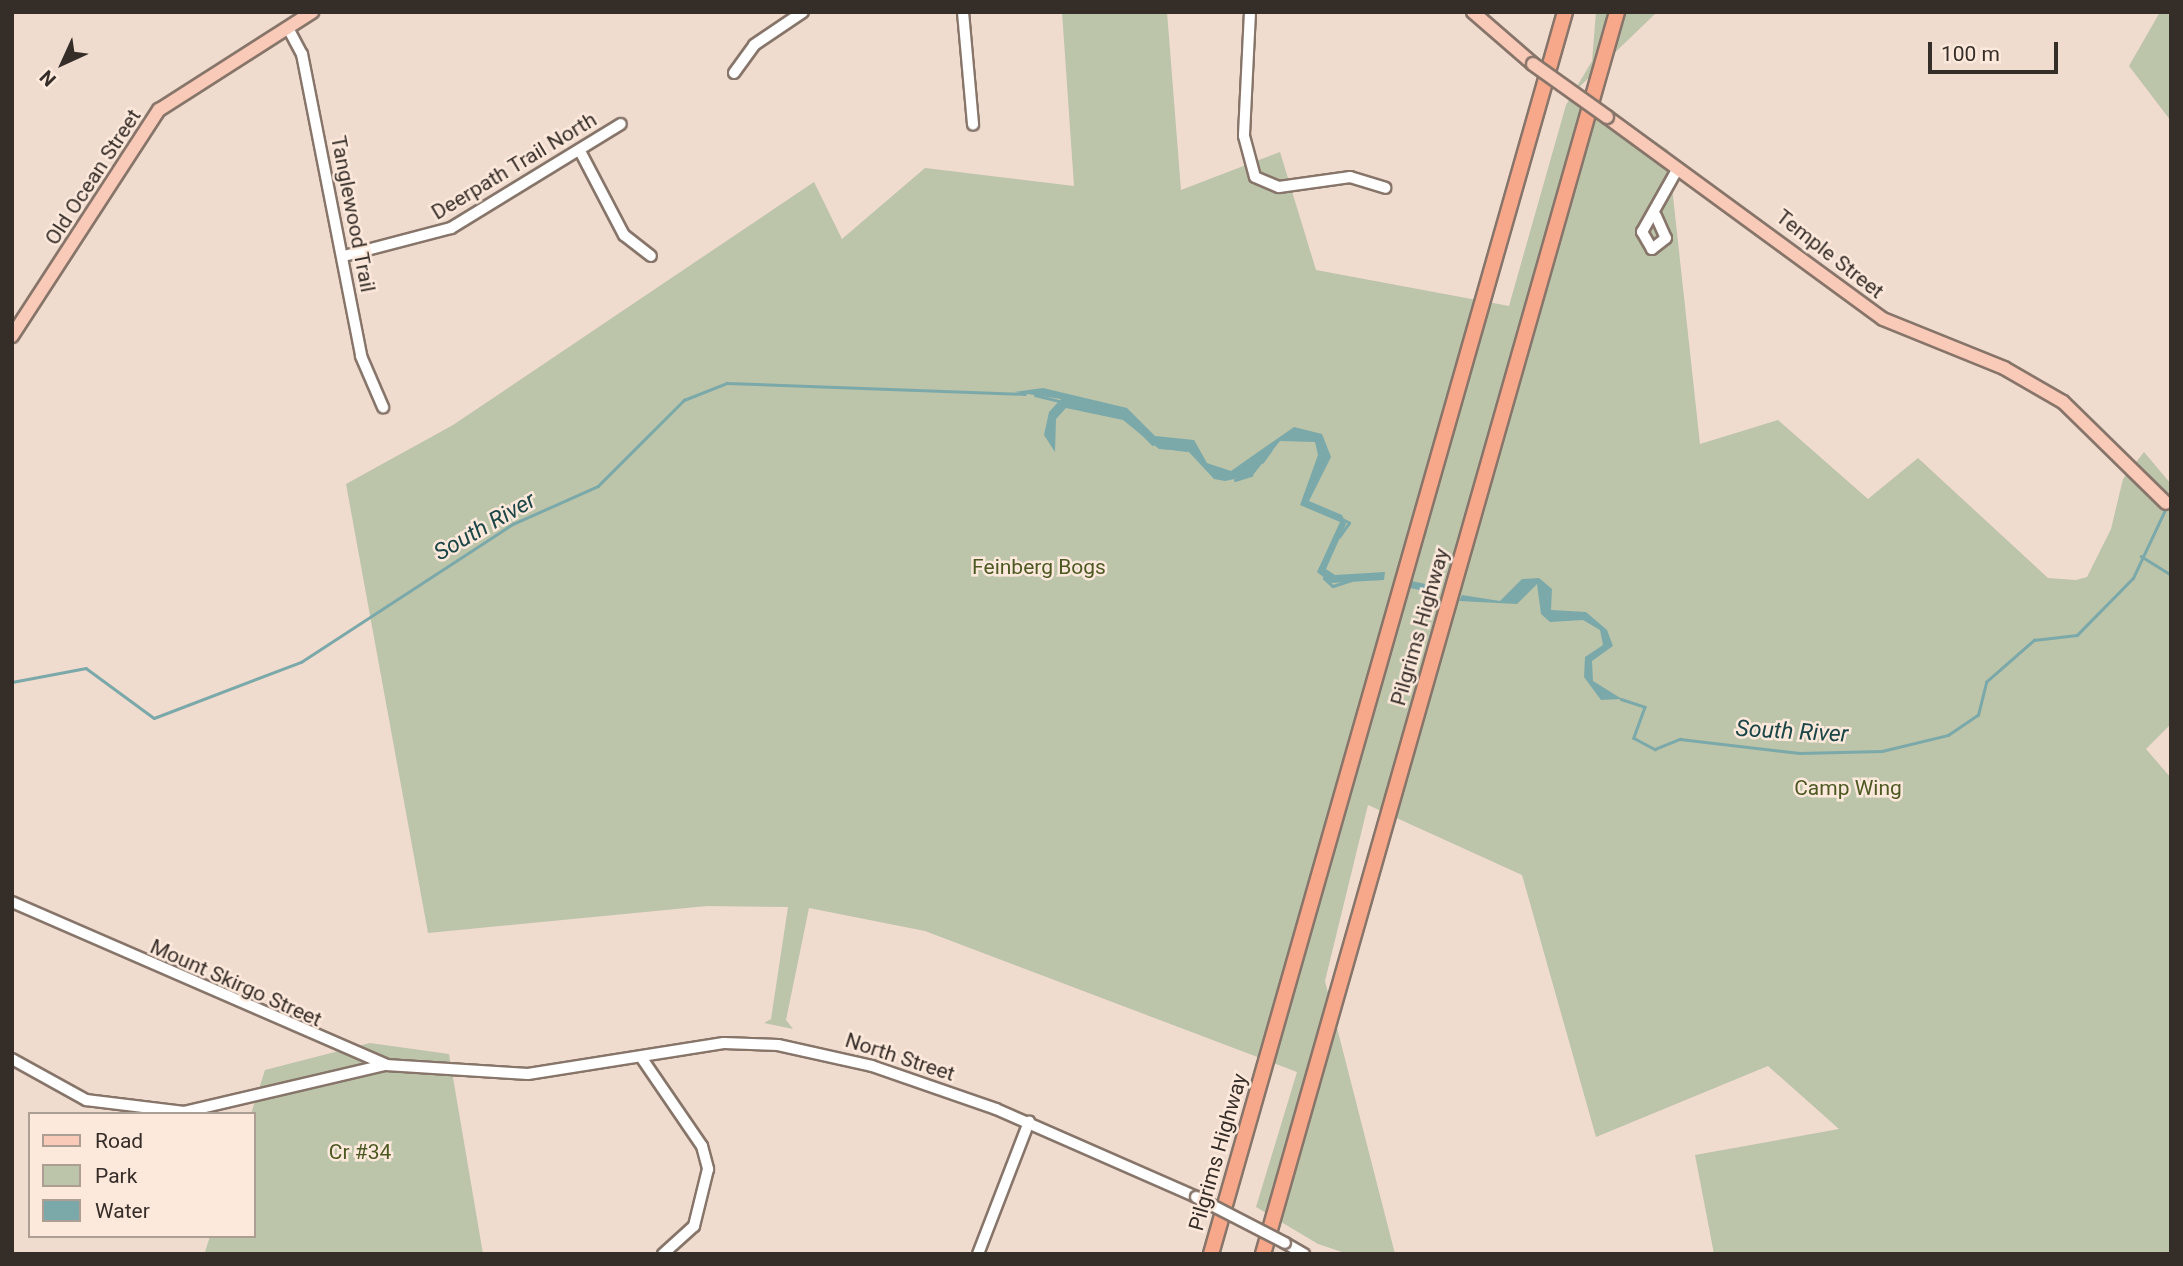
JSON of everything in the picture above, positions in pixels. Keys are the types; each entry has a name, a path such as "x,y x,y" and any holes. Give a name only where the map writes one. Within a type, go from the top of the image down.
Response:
{"highway":[{"name":"Pilgrims Highway","path":"1211,1254 1565,12"},
{"name":"Pilgrims Highway","path":"1263,1254 1617,12"}],"main road":[{"name":"Old Ocean Street","path":"12,336 153,117 312,12"},
{"name":"Temple Street","path":"1473,12 1533,64 1883,319 2004,368 2063,402 2169,506"}],"street":[{"path":"734,73 754,45 803,12"},
{"path":"963,12 973,125"},
{"path":"1250,12 1244,136 1255,177 1279,187 1342,177 1385,188"},
{"name":"Tanglewood Trail","path":"288,28 302,54 362,356 383,407"},
{"name":"Deerpath Trail North","path":"344,256 426,240 580,151 621,124"},
{"path":"580,151 624,234 651,256"},
{"path":"1656,216 1678,168"},
{"name":"Mount Skirgo Street","path":"12,902 386,1065 452,1072"},
{"name":"North Street","path":"452,1072 528,1074 736,1042 793,1048 888,1071 1029,1122 1196,1197 1304,1254"},
{"path":"641,1058 702,1146 708,1169 694,1226 663,1254"},
{"path":"12,1059 86,1100 184,1112 386,1065"},
{"path":"978,1254 1029,1122"}],"green space":[{"path":"1062,12 1167,12 1181,190 1280,152 1316,270 1509,306 1566,105 1592,61 1596,12 1657,12 1574,92 1668,150 1700,444 1778,420 1868,499 1918,458 2048,578 2076,580 2087,577 2111,529 2123,479 2144,452 2171,484 2171,724 2146,749 2171,778 2171,1254 1714,1254 1695,1155 1839,1129 1768,1066 1596,1137 1522,875 1368,805 1325,981 1395,1254 1348,1254 1318,1244 1256,1207 1297,1072 925,931 809,908 786,1020 793,1029 764,1023 771,1019 788,907 707,906 428,933 346,484 453,425 814,182 842,239 925,168 1074,186"},
{"path":"2160,12 2171,12 2171,121 2129,66"},
{"name":"Cr #34","path":"370,1043 449,1054 483,1254 205,1252 209,1238 256,1238 256,1112 252,1112 265,1070"}],"water":[{"path":"1043,388 1127,408 1155,436 1194,440 1207,463 1231,471 1294,427 1322,434 1331,457 1309,501 1342,515 1346,524 1326,569 1335,575 1385,572 1384,580 1331,583 1317,572 1340,522 1300,505 1318,455 1315,442 1280,441 1253,475 1225,481 1214,479 1188,451 1159,449 1123,420 1066,408 1056,419 1055,452 1044,435 1049,412 1061,399 1014,392"},
{"path":"1539,578 1552,589 1551,610 1586,612 1607,630 1613,646 1592,661 1593,681 1622,699 1601,700 1584,677 1585,657 1603,645 1600,630 1583,620 1550,622 1541,614 1537,584 1517,604 1459,601 1462,595 1500,601 1522,579"},
{"path":"1411,581 1440,587 1438,594 1410,588"}],"waterway":[{"name":"South River","path":"12,682 86,668 154,718 301,662 513,524 598,486 684,400 727,383 1025,394"},
{"name":"South River","path":"1035,395 1063,402"},
{"name":"South River","path":"1138,429 1153,444"},
{"name":"South River","path":"1163,447 1187,450"},
{"name":"South River","path":"1262,462 1270,451"},
{"name":"South River","path":"1235,480 1251,475"},
{"name":"South River","path":"1621,699 1645,707 1634,738 1655,749 1680,739 1799,753 1882,751 1948,735 1978,715 1986,682 2034,640 2077,635 2133,578 2166,508"},
{"name":"South River","path":"1339,537 1349,523 1343,520"},
{"path":"2141,556 2171,575"},
{"name":"South River","path":"1324,578 1333,586 1351,580"}],"park label":[{"name":"Feinberg Bogs","path":"1039,567"},
{"name":"Camp Wing","path":"1848,788"}]}
